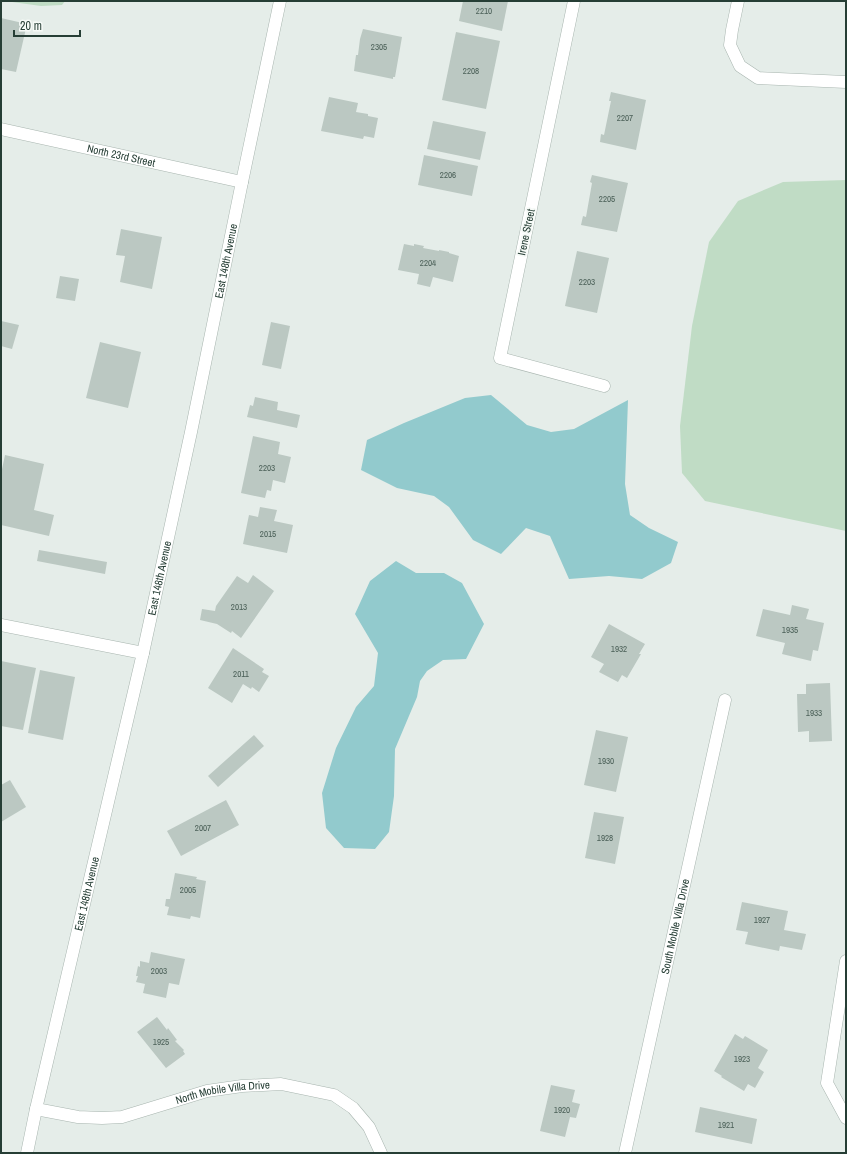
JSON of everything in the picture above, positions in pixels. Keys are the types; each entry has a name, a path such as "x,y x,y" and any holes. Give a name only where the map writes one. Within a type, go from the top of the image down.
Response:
{"street":[{"name":"East 148th Avenue","path":"27,1153 143,653 191,432 280,1"},
{"name":"Irene Street","path":"574,1 500,358 604,386"},
{"path":"738,1 730,45 740,66 758,78 846,82"},
{"name":"North 23rd Street","path":"1,130 242,182"},
{"path":"1,625 143,653"},
{"name":"South Mobile Villa Drive","path":"625,1153 726,700"},
{"path":"846,961 827,1083 846,1118"},
{"name":"North Mobile Villa Drive","path":"36,1109 78,1117 102,1118 122,1116 207,1091 242,1086 281,1084 334,1095 353,1108 369,1127 381,1153"}],"green space":[{"path":"5,1 65,1 62,5 41,6"},
{"path":"846,180 846,531 705,501 682,473 680,426 692,326 709,242 738,201 783,182"}],"water":[{"path":"491,395 527,425 551,432 574,429 628,400 625,484 630,515 649,528 678,542 671,563 642,579 609,576 569,579 550,536 526,528 501,554 473,540 449,507 434,496 397,488 361,470 367,440 465,398"},
{"path":"396,561 416,573 444,573 462,583 484,624 466,659 443,660 427,671 420,681 417,697 395,749 394,796 389,832 375,849 344,848 326,828 322,793 336,748 356,707 374,686 378,653 355,614 370,581"}],"building":[{"path":"463,1 508,1 502,31 459,21"},
{"path":"1,18 27,24 16,72 1,69"},
{"path":"363,29 402,37 395,77 393,77 393,79 354,71 356,55 358,55"},
{"path":"456,32 500,41 486,109 442,100"},
{"path":"611,92 646,100 636,150 600,142 601,134 604,135 611,101 609,101"},
{"path":"329,97 358,103 356,112 368,114 368,116 378,118 374,138 364,136 363,139 321,131"},
{"path":"433,121 486,132 480,160 427,149"},
{"path":"424,155 478,166 472,196 418,185"},
{"path":"592,175 628,183 617,232 581,225 583,216 586,217"},
{"path":"121,229 162,237 152,289 120,282 125,256 116,255"},
{"path":"404,244 424,246 423,248 449,252 459,256 453,282 433,277 430,287 417,284 419,274 398,270"},
{"path":"577,251 609,258 597,313 565,306"},
{"path":"60,276 79,279 75,301 56,298"},
{"path":"1,321 19,325 12,349 1,346"},
{"path":"271,322 290,326 281,369 262,365"},
{"path":"100,342 141,352 128,408 86,398"},
{"path":"255,397 278,402 277,410 300,415 297,428 247,417 250,405 253,406"},
{"path":"253,436 280,442 278,454 291,457 285,483 273,480 271,491 267,490 265,498 241,493"},
{"path":"5,455 44,464 34,510 54,515 49,536 1,525 1,474"},
{"path":"260,507 277,510 274,521 293,525 287,553 243,544 249,515 258,517"},
{"path":"39,550 107,562 105,574 37,561"},
{"path":"253,575 274,591 241,638 232,631 231,633 217,624 200,620 202,609 215,611 216,606 237,576 248,583"},
{"path":"792,605 809,609 806,619 824,623 818,651 813,650 811,661 782,654 785,643 756,636 763,609 790,615"},
{"path":"609,624 645,644 627,678 622,675 618,682 599,672 604,664 591,657"},
{"path":"233,648 264,669 262,672 269,676 259,692 252,687 251,689 243,684 232,703 208,688"},
{"path":"1,661 36,668 23,730 1,726"},
{"path":"40,670 75,677 63,740 28,733"},
{"path":"830,683 832,741 809,742 809,731 798,732 797,694 806,694 806,684"},
{"path":"596,730 628,737 616,792 584,785"},
{"path":"254,735 264,746 218,787 208,776"},
{"path":"10,780 26,807 1,822 1,785"},
{"path":"226,800 239,825 181,856 167,831"},
{"path":"594,812 624,817 615,864 585,858"},
{"path":"175,873 197,877 196,879 206,881 200,918 191,916 190,919 167,915 169,907 165,906 166,899 170,899"},
{"path":"742,902 788,911 784,930 806,934 802,950 780,946 779,951 745,944 748,932 736,930"},
{"path":"151,952 185,959 179,985 169,983 166,998 143,993 145,984 136,982 140,961 149,963"},
{"path":"157,1017 167,1030 168,1028 177,1040 175,1041 184,1050 183,1051 185,1054 166,1068 137,1032"},
{"path":"735,1034 743,1039 745,1036 768,1050 758,1068 764,1072 755,1088 748,1084 744,1091 714,1071"},
{"path":"551,1085 575,1090 572,1102 580,1104 576,1118 570,1117 565,1137 540,1131"},
{"path":"700,1107 757,1119 752,1144 695,1132"}]}
